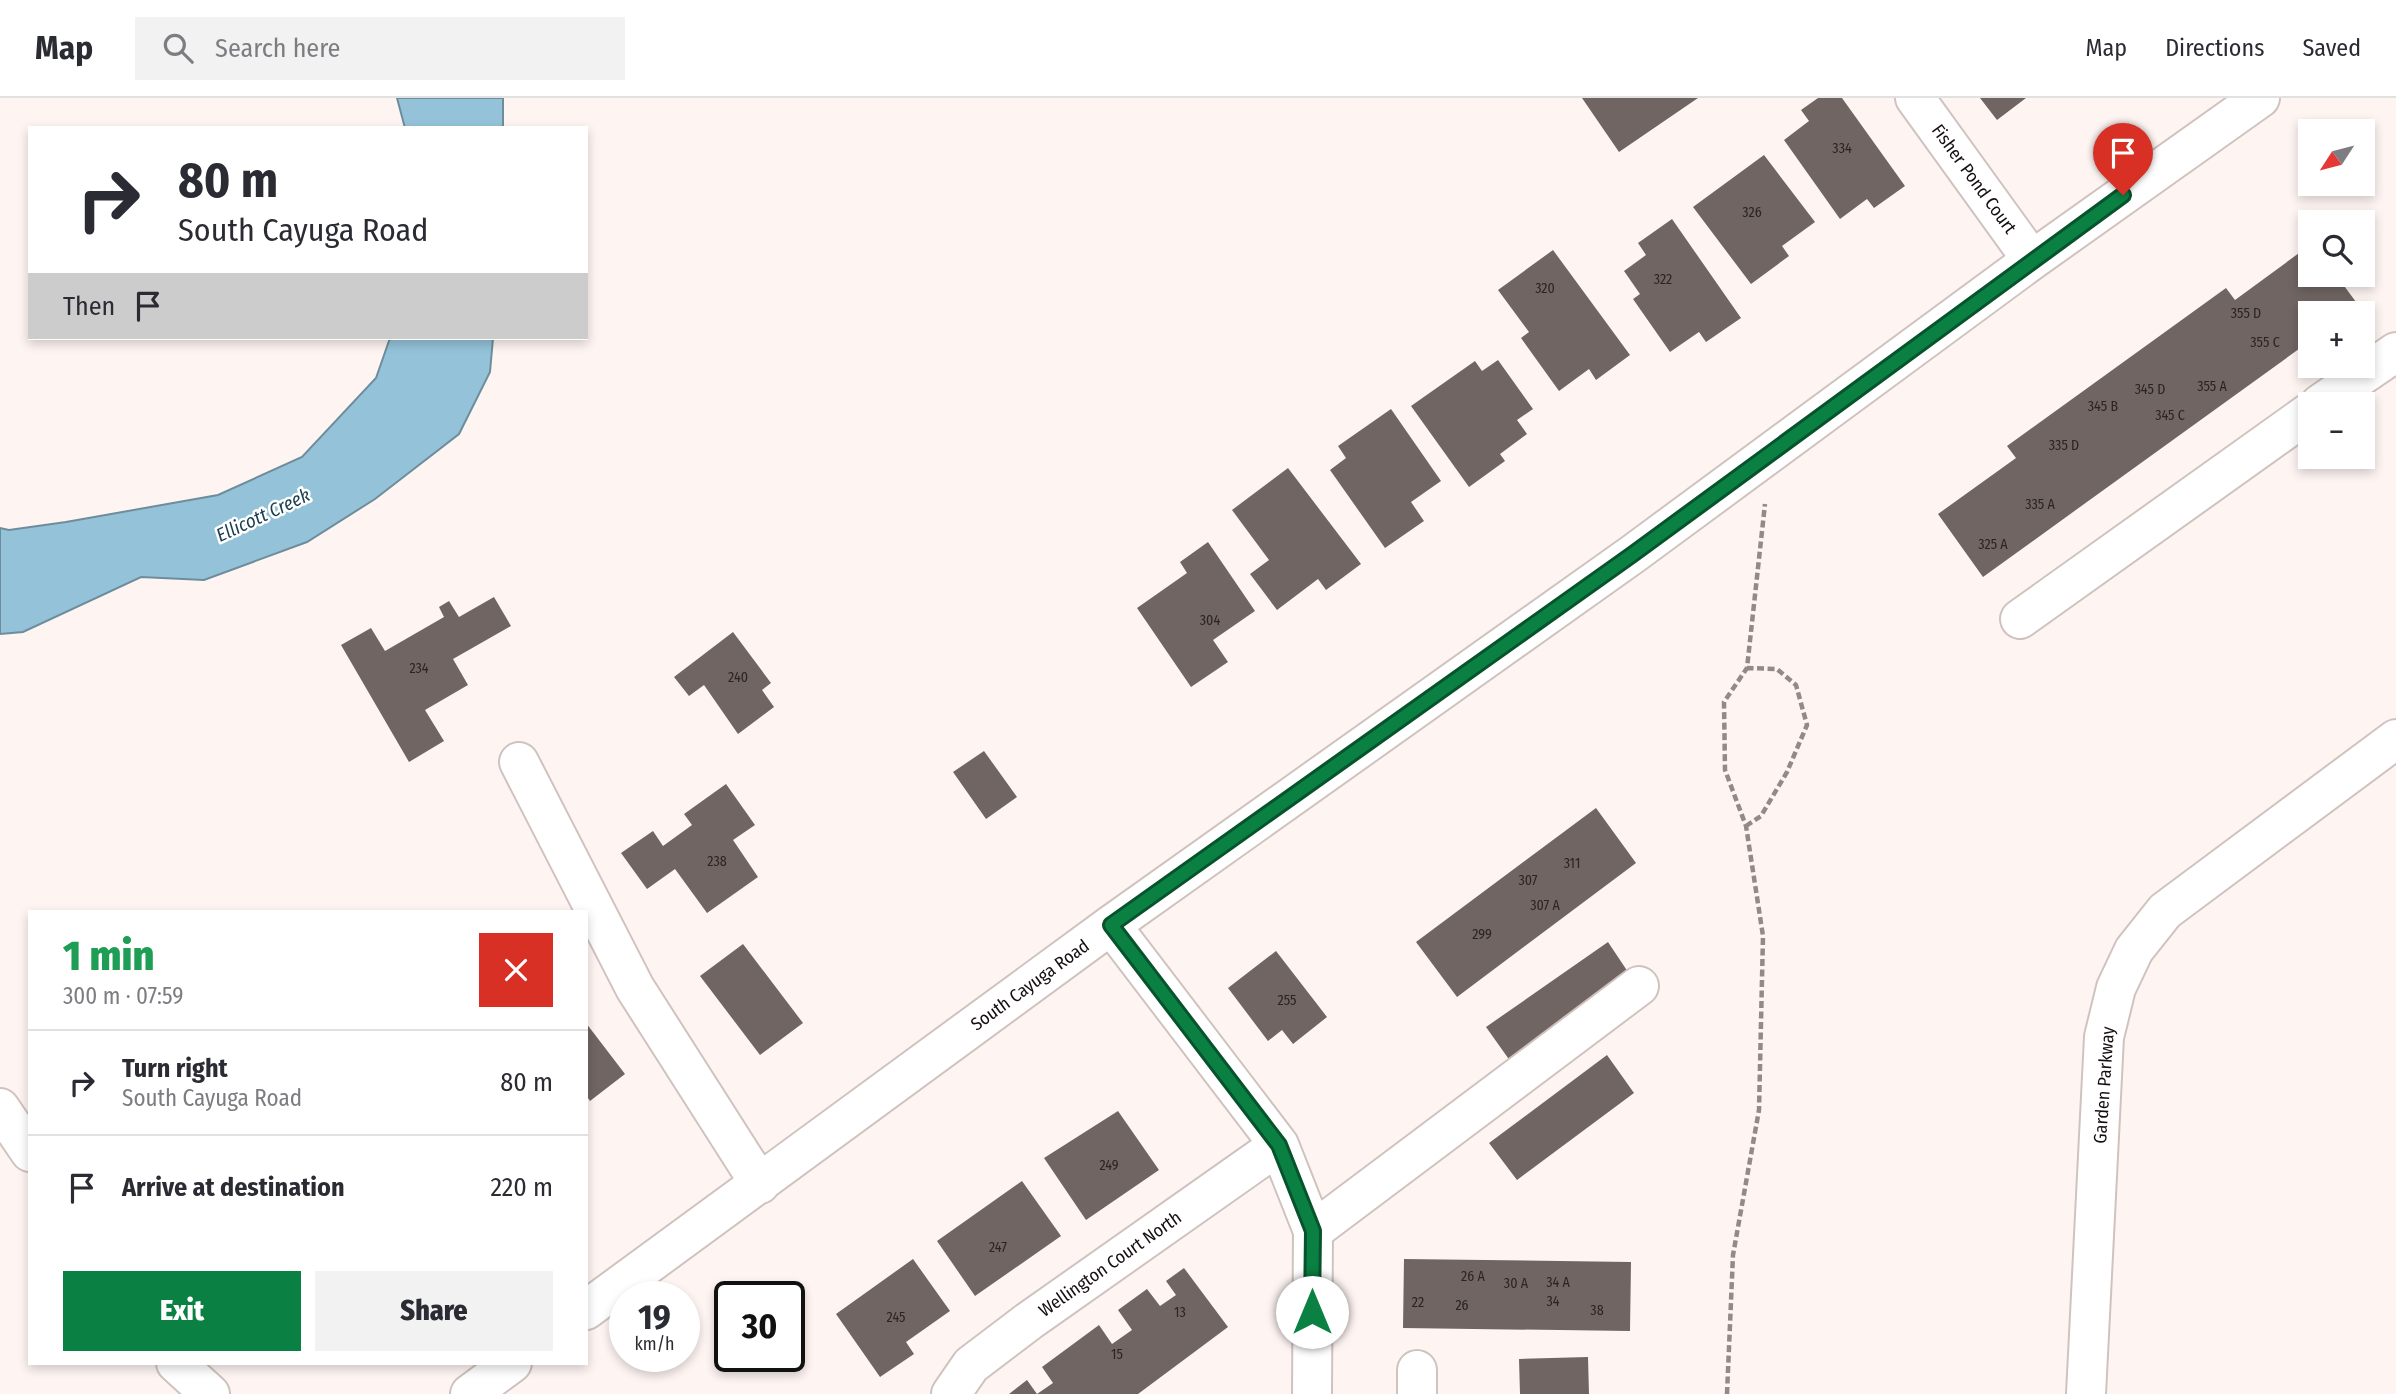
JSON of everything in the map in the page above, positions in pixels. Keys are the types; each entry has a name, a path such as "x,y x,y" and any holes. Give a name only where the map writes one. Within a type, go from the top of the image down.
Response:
{"street":[{"name":"Fisher Pond Court","path":"1915,98 2032,260"},
{"name":"South Cayuga Road","path":"588,1309 1111,925 1633,554 2032,260 2260,98"},
{"path":"2338,392 2396,352"},
{"path":"2020,619 2298,421"},
{"name":"Garden Parkway","path":"2086,1394 2105,1037 2120,979 2134,950 2165,911 2396,739"},
{"path":"519,762 635,988 760,1184"},
{"path":"1111,925 1279,1145 1313,1231 1312,1394"},
{"path":"1313,1231 1639,986"},
{"path":"0,1108 28,1149"},
{"name":"Wellington Court North","path":"951,1394 971,1365 1010,1335 1279,1145"},
{"path":"178,1365 210,1394"},
{"path":"470,1394 509,1365"}],"path":[{"path":"1727,1394 1733,1255 1759,1110 1763,936 1746,826 1725,770 1724,702 1747,668 1771,452"},
{"path":"1746,826 1761,816 1787,772 1807,725 1796,685 1777,669 1747,668"}],"water":[{"path":"397,98 503,98 503,126 404,126"},
{"name":"Ellicott Creek","path":"389,340 493,340 490,372 459,434 375,499 307,542 204,580 141,577 23,632 0,634 0,528 9,530 66,522 218,495 302,457 376,378"}],"building":[{"path":"1582,98 1698,98 1619,152"},
{"path":"1818,98 1842,98 1905,186 1874,208 1867,199 1840,219 1784,140 1809,121 1801,110"},
{"path":"1980,98 2026,98 1997,120"},
{"path":"1764,155 1815,222 1782,246 1789,256 1751,284 1693,207"},
{"path":"1672,219 1741,318 1706,342 1699,332 1670,352 1633,299 1640,294 1624,271 1646,255 1638,243"},
{"path":"1553,250 1630,355 1596,380 1589,369 1559,391 1521,338 1529,332 1498,290"},
{"path":"2298,254 2298,287 2345,287 2355,301 2298,301 2298,350 1983,577 1938,514 2016,458 2007,446 2226,288 2235,300"},
{"path":"1498,360 1533,409 1517,420 1527,434 1500,454 1505,461 1469,487 1411,406 1475,361 1482,371"},
{"path":"1391,409 1441,481 1411,502 1424,521 1385,548 1330,470 1346,458 1338,446"},
{"path":"1288,468 1361,564 1326,590 1318,579 1277,610 1250,574 1269,560 1232,510"},
{"path":"1208,542 1255,611 1213,640 1228,662 1191,687 1137,608 1187,573 1180,562"},
{"path":"494,597 511,626 453,659 468,685 425,710 444,741 409,762 341,645 371,628 385,651 444,617 439,607 449,601 459,617"},
{"path":"733,632 771,683 762,690 774,707 738,734 704,685 689,696 674,677"},
{"path":"984,751 1017,797 986,819 953,772"},
{"path":"726,784 755,825 733,840 758,877 707,913 675,869 647,889 621,853 653,831 663,846 692,825 684,814"},
{"path":"1596,808 1636,863 1457,997 1416,942"},
{"path":"1608,942 1634,981 1513,1065 1486,1027"},
{"path":"743,944 803,1023 760,1055 700,976"},
{"path":"1276,951 1327,1017 1293,1044 1282,1030 1268,1041 1228,988"},
{"path":"588,1026 625,1074 590,1101 588,1098"},
{"path":"1607,1055 1634,1093 1517,1180 1489,1143"},
{"path":"1118,1111 1159,1170 1086,1220 1044,1158"},
{"path":"1022,1181 1061,1236 975,1296 937,1241"},
{"path":"913,1259 950,1311 906,1342 914,1354 880,1377 836,1314"},
{"path":"1404,1259 1631,1262 1630,1331 1403,1328"},
{"path":"1184,1268 1228,1327 1138,1394 1037,1394 1053,1383 1042,1367 1099,1325 1112,1344 1132,1330 1118,1310 1147,1289 1160,1306 1176,1295 1166,1281"},
{"path":"1588,1357 1589,1394 1520,1394 1519,1359"},
{"path":"1027,1380 1037,1394 1009,1394"}],"route":[{"path":"1312,1312 1313,1231 1279,1145 1111,925 1633,554 2123,195"}]}
